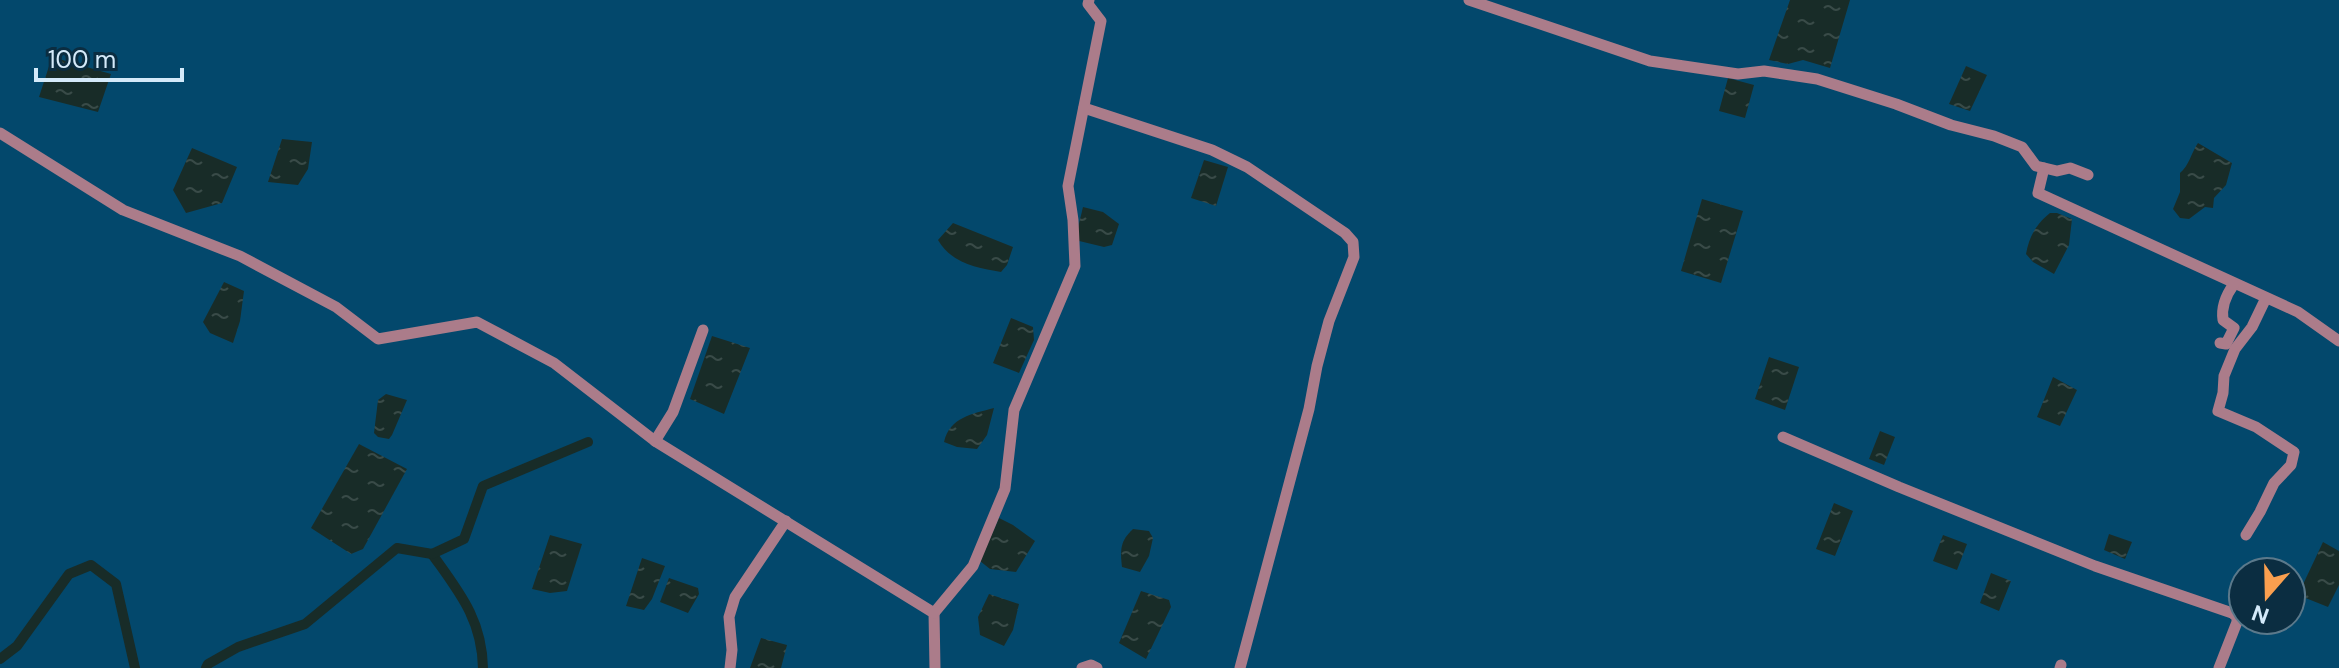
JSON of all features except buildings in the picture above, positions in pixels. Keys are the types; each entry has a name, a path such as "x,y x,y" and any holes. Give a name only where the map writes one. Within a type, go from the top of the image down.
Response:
{"street":[{"path":"937,667 934,613 973,566 1005,489 1014,410 1075,266 1068,186 1101,21 1088,4 1089,0"},
{"path":"1469,0 1650,61 1738,74 1764,71 1817,79 2022,147 2036,166 2057,171 2070,168 2088,175"},
{"path":"1084,108 1212,150 1247,167 1345,233 1353,242 1354,257 1329,321 1309,409 1240,668"},
{"path":"0,133 123,210 240,256 336,307 378,339 477,322 554,363 655,441 934,613"},
{"path":"2044,168 2038,193 2298,312 2339,341"},
{"path":"2220,343 2226,344 2234,328 2223,320 2222,313 2227,293 2234,284"},
{"path":"2246,535 2274,483 2291,465 2294,452 2256,427 2218,411 2224,376 2235,349 2252,327 2266,298"},
{"path":"655,441 673,412 703,330"},
{"path":"1783,437 2128,579 2232,613 2237,617 2237,622 2219,668"},
{"path":"730,668 729,617 735,597 786,521"},
{"path":"1082,668 1091,665 1097,668"}],"water":[{"path":"1790,0 1850,0 1830,68 1803,60 1788,64 1769,60"},
{"path":"52,57 111,74 98,112 39,97"},
{"path":"1966,66 1987,75 1970,111 1949,104"},
{"path":"1728,78 1754,85 1745,118 1719,111"},
{"path":"282,139 312,142 308,169 298,185 268,182"},
{"path":"2198,143 2232,163 2226,185 2214,198 2213,208 2205,207 2189,219 2180,218 2173,209 2180,192 2180,173"},
{"path":"192,148 237,167 222,203 186,213 173,190"},
{"path":"1204,160 1228,167 1216,206 1191,198"},
{"path":"1702,199 1743,211 1721,283 1681,271"},
{"path":"1083,207 1103,212 1119,224 1112,245 1104,247 1075,240"},
{"path":"2050,213 2072,219 2069,245 2054,274 2033,262 2026,254 2034,231"},
{"path":"953,223 1013,247 1001,272 965,263 943,248 938,240"},
{"path":"224,282 244,291 233,343 210,333 203,322"},
{"path":"1011,318 1033,327 1034,340 1019,373 993,363"},
{"path":"712,336 750,348 724,414 690,399"},
{"path":"1769,357 1799,367 1785,410 1755,399"},
{"path":"2053,377 2077,390 2060,426 2037,417"},
{"path":"386,394 407,400 389,439 374,433 378,400"},
{"path":"994,408 987,435 977,449 944,442 957,422"},
{"path":"1880,431 1895,437 1884,465 1869,459"},
{"path":"359,444 407,469 363,549 351,554 311,528"},
{"path":"1834,503 1853,511 1835,556 1816,549"},
{"path":"999,518 1035,541 1016,572 990,569 980,561"},
{"path":"1133,529 1149,531 1153,538 1149,556 1140,572 1122,567 1122,546"},
{"path":"2109,534 2132,542 2125,559 2104,550"},
{"path":"550,535 582,544 567,591 550,593 532,589"},
{"path":"1943,535 1967,544 1957,570 1933,561"},
{"path":"2323,542 2339,551 2339,585 2328,607 2307,599 2307,576"},
{"path":"642,558 665,566 652,599 644,610 626,606"},
{"path":"1991,573 2011,581 1999,611 1980,603"},
{"path":"669,578 698,588 699,594 688,613 660,602"},
{"path":"1141,591 1169,600 1171,607 1146,659 1119,643"},
{"path":"989,594 1019,604 1013,630 1004,646 980,635 978,617"},
{"path":"761,638 787,645 781,668 750,668"}],"waterway":[{"path":"206,668 238,647 305,624 397,548 432,554 464,539 483,486 588,442"},
{"path":"432,554 474,620 483,668"},
{"path":"0,659 17,646 69,574 91,565 116,584 135,668"}]}
